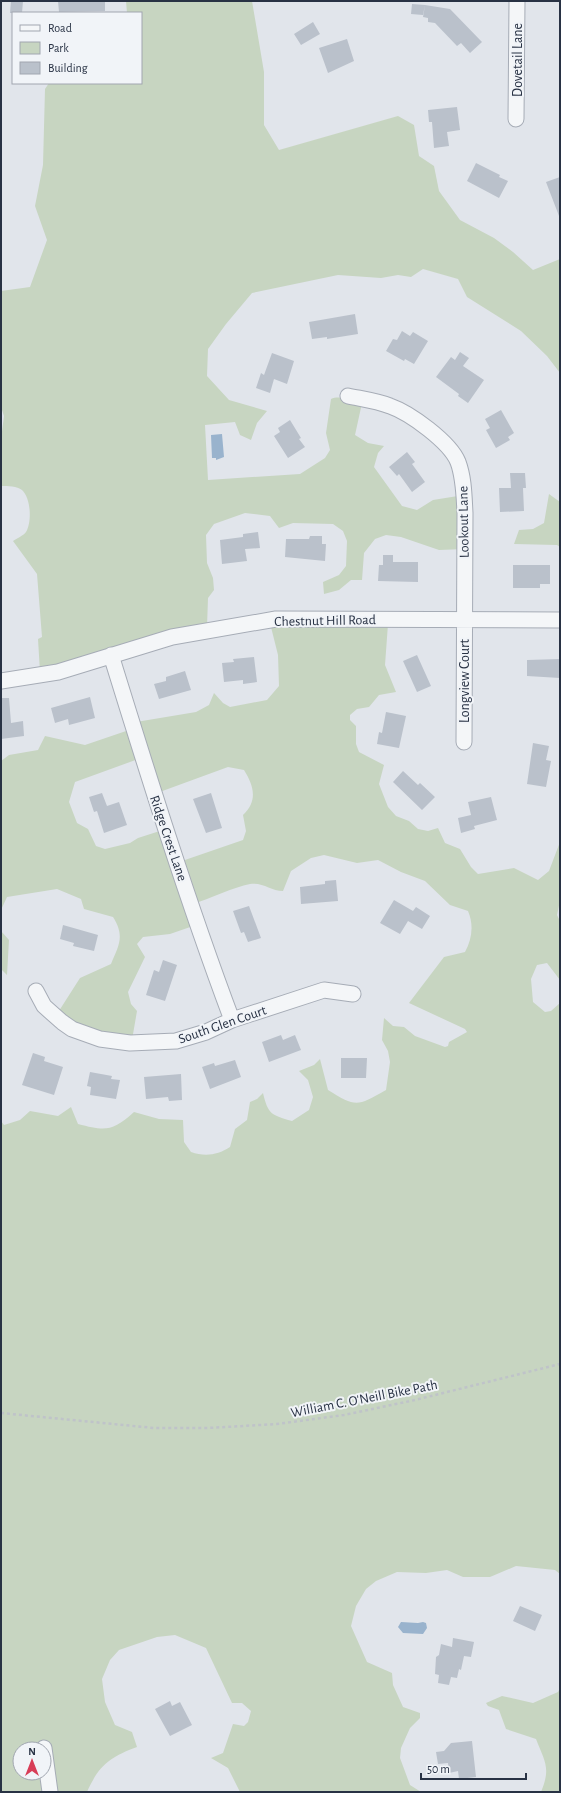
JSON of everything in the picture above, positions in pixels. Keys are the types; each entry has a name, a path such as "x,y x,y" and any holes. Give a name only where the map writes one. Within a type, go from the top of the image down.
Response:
{"street":[{"name":"Dovetail Lane","path":"516,119 517,1"},
{"name":"Lookout Lane","path":"348,396 391,406 412,417 440,438 457,460 463,481 466,514 464,620"},
{"name":"Chestnut Hill Road","path":"1,681 58,672 172,637 276,619 560,620"},
{"name":"Longview Court","path":"464,620 464,742"},
{"name":"Ridge Crest Lane","path":"111,655 155,797 232,1020"},
{"name":"South Glen Court","path":"36,991 44,1006 62,1022 86,1034 115,1042 130,1043 176,1042 206,1032 232,1020 324,990 353,994"},
{"path":"48,1781 50,1792"}],"path":[{"name":"William C. O'Neill Bike Path","path":"1,1413 154,1428 208,1428 277,1424 344,1415 415,1400 560,1364"}],"green space":[{"path":"126,1 252,1 264,72 264,125 279,150 398,116 414,125 419,156 434,166 439,191 460,220 494,238 513,252 533,270 560,259 560,373 547,356 521,331 467,297 458,279 423,269 411,277 398,275 381,278 338,275 252,293 226,324 208,349 207,376 229,400 267,411 257,423 251,440 240,435 235,422 205,425 208,480 300,474 325,458 330,450 326,433 331,399 350,399 362,403 355,435 368,443 384,446 378,453 374,467 402,506 417,510 433,500 464,495 465,549 439,550 401,537 386,535 375,539 364,553 362,580 351,580 339,590 324,594 323,582 339,575 346,566 347,541 343,531 333,524 293,523 279,528 270,516 245,513 214,524 206,535 207,563 213,578 214,590 208,598 207,627 40,672 38,639 42,637 37,574 13,541 22,536 28,528 30,516 29,504 22,490 15,487 1,486 1,439 4,416 1,407 1,291 30,287 47,240 35,206 43,165 45,89 48,84 142,84 142,12 127,12"},
{"path":"549,494 560,502 560,547 557,545 514,544 519,530 533,529 544,523"},
{"path":"270,623 388,624 385,665 396,692 379,695 369,707 357,709 350,715 350,720 356,726 356,744 359,752 384,765 379,784 388,807 396,816 409,821 418,829 428,831 438,828 445,843 460,849 471,867 478,874 514,868 538,880 549,871 560,842 560,901 557,915 560,921 560,980 547,963 537,965 531,979 533,1002 545,1012 551,1011 560,1003 560,1574 555,1570 516,1566 490,1577 463,1577 447,1570 426,1573 397,1572 376,1581 366,1589 356,1606 351,1626 367,1662 392,1673 393,1685 403,1707 420,1713 420,1718 410,1728 401,1748 400,1758 410,1785 421,1792 240,1792 228,1768 211,1758 223,1753 233,1724 244,1726 248,1722 251,1711 242,1703 232,1703 206,1648 175,1635 157,1637 119,1650 110,1660 102,1679 105,1702 115,1725 132,1732 137,1747 119,1754 106,1763 96,1775 87,1792 1,1792 1,1121 4,1125 20,1120 30,1111 58,1116 71,1107 78,1124 102,1129 120,1123 134,1112 159,1119 183,1120 184,1142 191,1152 206,1155 221,1152 230,1147 235,1129 247,1120 250,1102 257,1099 263,1093 269,1110 279,1117 292,1121 309,1110 313,1097 308,1080 299,1071 314,1065 320,1059 328,1090 345,1100 357,1103 363,1102 386,1090 390,1062 388,1051 382,1040 384,1018 393,1026 404,1027 415,1036 445,1047 448,1046 449,1042 467,1032 465,1029 409,1003 444,957 465,952 472,927 468,911 450,905 425,881 401,872 378,860 357,863 324,855 311,858 291,871 283,891 275,890 259,884 250,884 237,888 193,904 196,925 170,934 143,937 137,944 145,957 128,992 131,1004 137,1011 132,1040 88,1033 57,1014 80,978 111,964 120,940 119,930 113,917 84,909 81,899 57,889 7,897 1,910 1,761 9,755 38,750 45,736 85,745 132,729 136,722 196,712 209,705 214,693 223,703 230,707 267,700 279,686 278,655","holes":["141,758 157,793 228,767 244,770 252,788 253,799 248,810 243,815 246,831 243,840 182,861 166,829 138,838 130,843 105,849 96,846 88,829 77,823 69,802 75,782"]},
{"path":"1,931 9,940 7,975 1,969"},
{"path":"560,1688 560,1792 541,1792 546,1777 546,1765 536,1739 506,1729 499,1710 488,1706 486,1703 502,1696 533,1703 558,1692"}],"water":[{"path":"222,434 224,457 216,460 216,458 212,458 211,435"},
{"path":"401,1622 423,1622 426,1623 427,1628 423,1634 403,1633 398,1627"}],"building":[{"path":"11,1 23,1 22,12 10,13"},
{"path":"58,1 105,1 105,11 59,12"},
{"path":"412,4 425,5 423,15 411,14"},
{"path":"425,5 450,9 482,42 470,53 461,43 457,46 435,23 428,22 428,18 423,17"},
{"path":"313,22 320,34 301,45 294,34"},
{"path":"347,39 354,61 328,73 319,48"},
{"path":"457,107 460,130 447,132 449,146 434,148 432,122 429,122 428,110"},
{"path":"476,163 500,175 499,177 508,181 499,198 467,181"},
{"path":"560,177 560,216 559,216 546,182"},
{"path":"355,314 358,334 327,339 327,337 312,339 309,322"},
{"path":"402,331 410,336 413,332 428,341 414,364 405,359 404,361 386,351 393,339 397,340"},
{"path":"460,352 469,358 463,366 484,380 468,403 458,396 459,394 436,377 451,357 455,360"},
{"path":"272,353 294,361 287,384 274,379 270,393 256,388 261,373 264,375"},
{"path":"501,410 514,433 508,437 510,440 496,448 486,430 490,428 485,419"},
{"path":"290,420 301,438 299,439 305,447 288,458 274,436 280,432 278,428"},
{"path":"407,452 415,462 412,464 425,482 412,492 399,474 397,476 389,467"},
{"path":"510,473 525,473 526,488 523,488 524,511 500,512 499,488 511,488"},
{"path":"258,532 260,548 245,549 247,561 222,564 220,540 243,537 243,534"},
{"path":"310,536 322,536 322,544 326,544 325,561 285,557 286,539 309,539"},
{"path":"383,555 393,555 393,562 418,562 418,582 378,581 379,565 383,565"},
{"path":"513,565 550,565 550,584 540,584 540,588 513,588"},
{"path":"417,655 431,686 417,692 403,661"},
{"path":"254,657 257,682 243,684 243,680 224,682 222,663 234,662 233,659"},
{"path":"560,659 560,678 527,676 527,660"},
{"path":"185,671 191,690 159,699 154,684 166,681 166,677"},
{"path":"90,697 95,718 69,725 68,719 55,723 51,708"},
{"path":"1,698 9,698 11,723 23,721 24,736 1,739"},
{"path":"386,712 406,716 399,748 377,744 379,732 382,733"},
{"path":"533,743 549,746 546,760 551,761 546,787 527,784"},
{"path":"403,771 418,785 420,783 435,797 422,810 393,782"},
{"path":"102,793 107,806 119,802 127,825 104,833 97,811 94,812 89,797"},
{"path":"211,793 222,828 206,833 193,799"},
{"path":"491,797 497,820 474,826 475,829 461,833 458,818 471,815 468,802"},
{"path":"336,880 338,901 301,904 300,887 325,884 325,881"},
{"path":"394,900 413,911 416,907 430,916 422,929 408,921 400,934 380,923"},
{"path":"249,906 261,938 248,942 244,932 241,933 233,911"},
{"path":"63,925 98,935 94,951 73,946 74,943 60,939"},
{"path":"163,960 177,965 165,1001 146,995 154,970 159,972"},
{"path":"281,1035 283,1040 295,1035 301,1050 269,1062 262,1042"},
{"path":"33,1053 45,1057 44,1061 63,1067 54,1095 22,1085"},
{"path":"341,1058 367,1058 366,1078 341,1078"},
{"path":"235,1060 241,1077 210,1089 202,1067 214,1063 215,1066"},
{"path":"90,1072 112,1076 111,1079 120,1080 116,1099 90,1095 91,1087 87,1086"},
{"path":"181,1074 182,1100 169,1101 168,1097 146,1099 144,1077"},
{"path":"520,1606 542,1615 535,1631 513,1621"},
{"path":"453,1638 474,1642 471,1657 464,1656 461,1670 459,1669 457,1678 451,1677 449,1685 438,1683 439,1675 435,1674 436,1657 439,1655 441,1644 452,1647"},
{"path":"170,1701 172,1706 180,1702 192,1725 170,1736 155,1709"},
{"path":"472,1741 476,1777 459,1779 458,1771 449,1773 448,1763 438,1764 436,1752 444,1751 451,1743"}]}
